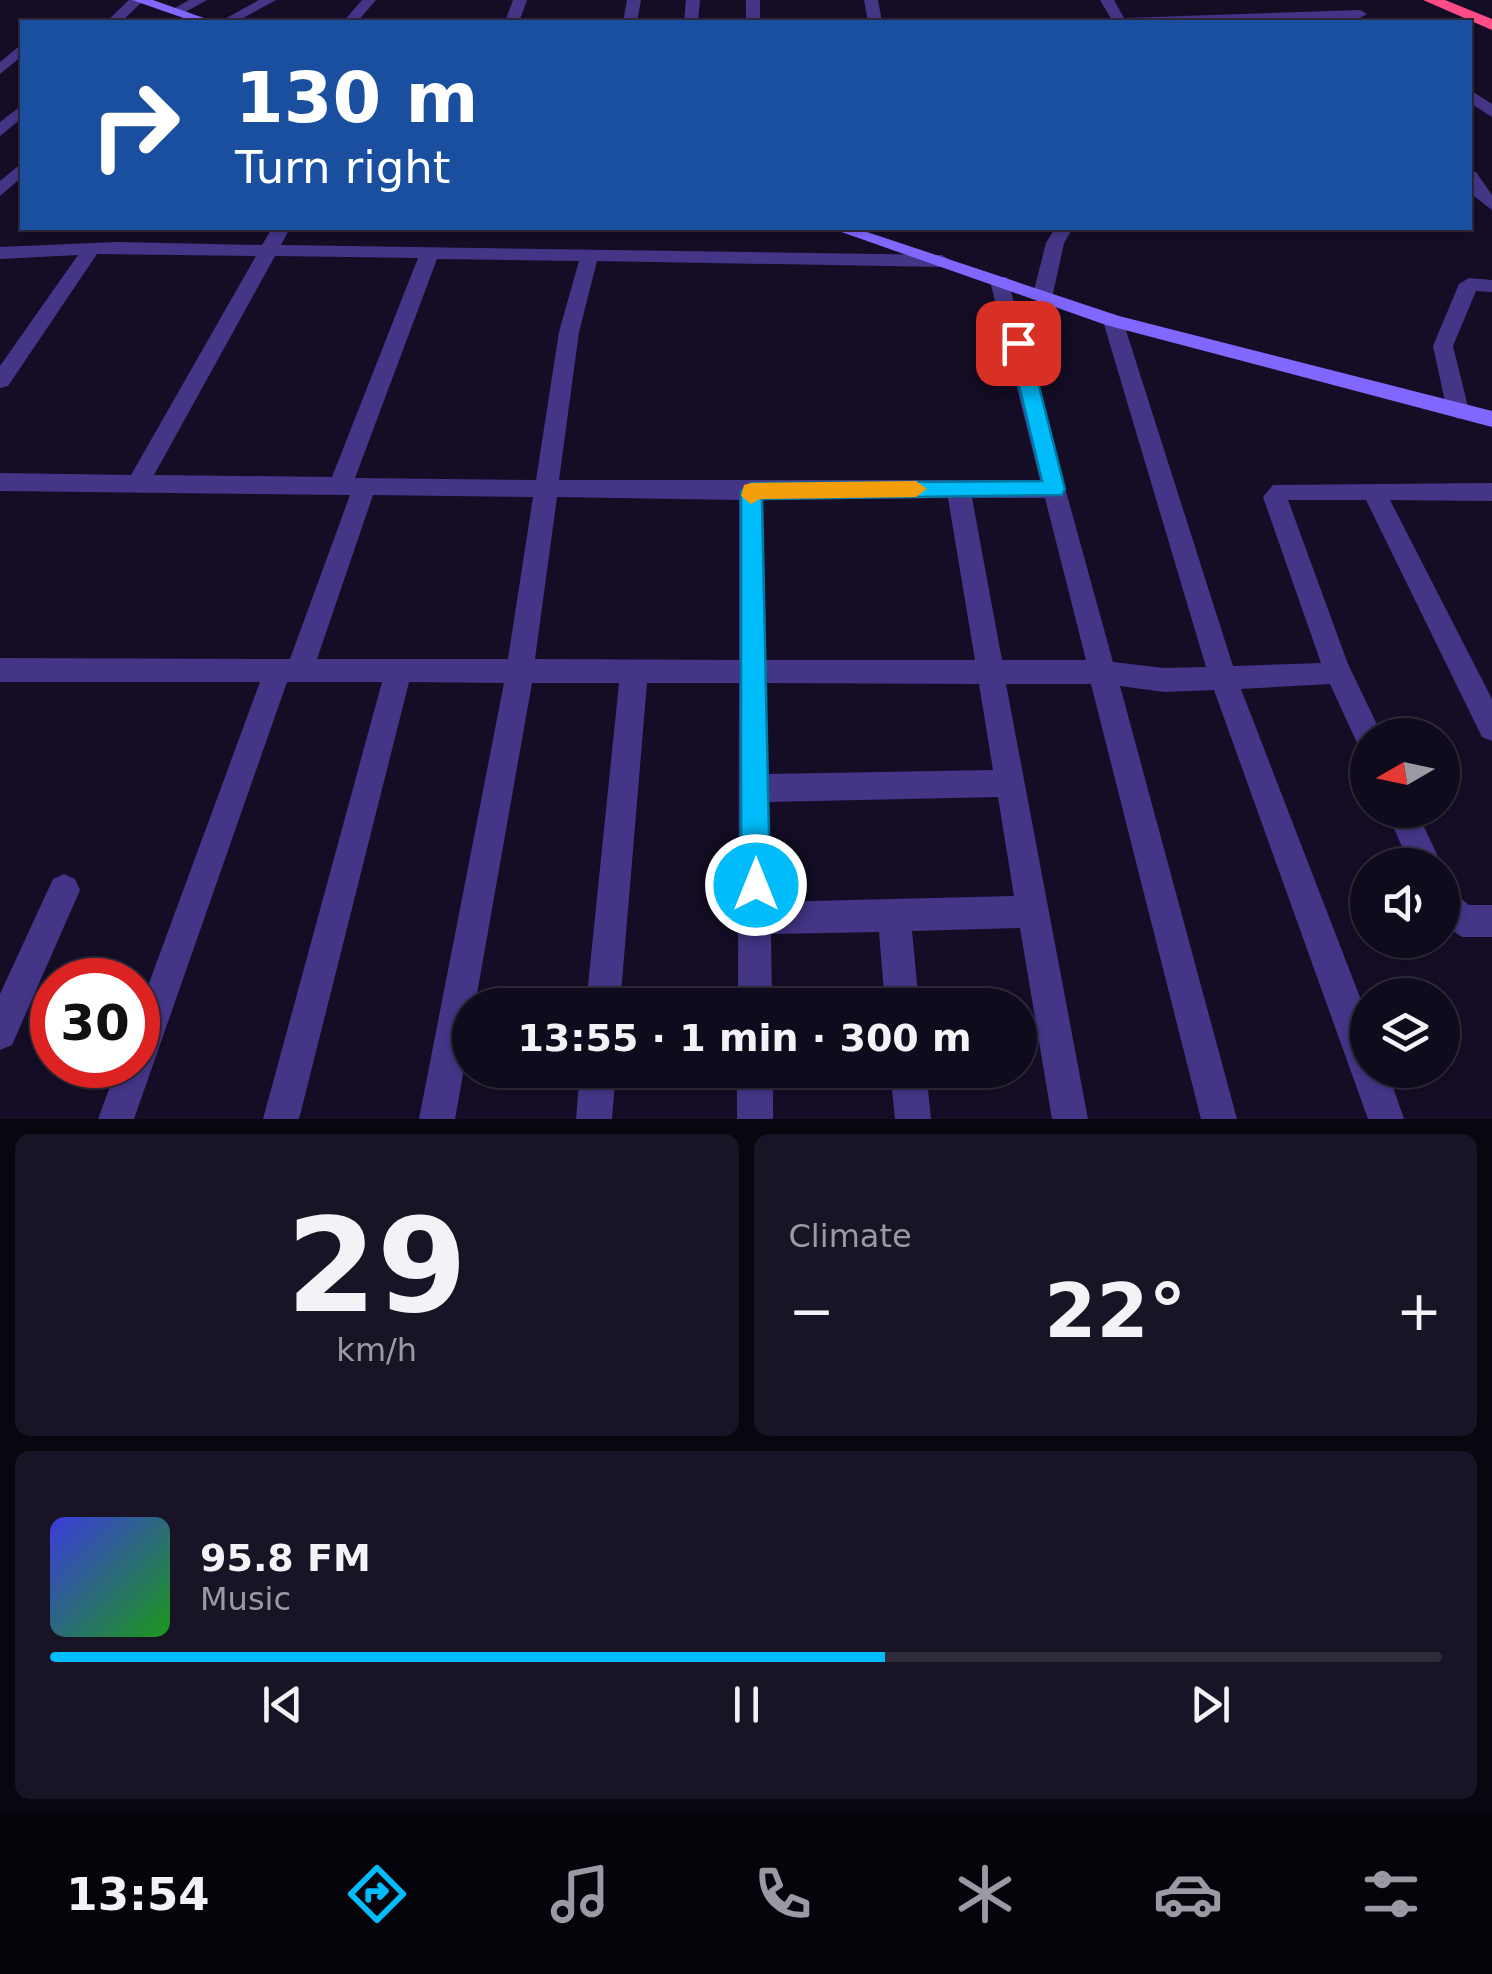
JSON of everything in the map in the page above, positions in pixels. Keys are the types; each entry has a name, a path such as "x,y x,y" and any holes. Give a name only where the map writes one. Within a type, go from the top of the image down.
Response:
{"highway":[{"path":"1431,0 1492,26"},
{"path":"1453,0 1492,16"}],"main road":[{"path":"147,1 178,16"},
{"path":"845,230 1114,321 1492,419"}],"street":[{"path":"178,16 200,0"},
{"path":"230,20 269,0"},
{"path":"352,20 368,0"},
{"path":"1169,0 1182,20 1364,18"},
{"path":"1224,0 1240,18"},
{"path":"1284,0 1300,16"},
{"path":"1346,0 1364,18"},
{"path":"116,20 147,1"},
{"path":"0,70 20,47"},
{"path":"1472,96 1492,112"},
{"path":"0,131 20,110"},
{"path":"0,191 20,170"},
{"path":"1472,180 1478,192 1492,204"},
{"path":"51,251 67,230"},
{"path":"138,483 280,230"},
{"path":"1042,298 1055,243 1063,230"},
{"path":"0,381 91,249"},
{"path":"0,253 270,250 942,261"},
{"path":"160,1003 288,672 430,252"},
{"path":"437,1119 520,672 569,332 590,254"},
{"path":"1000,282 1219,1119"},
{"path":"1458,412 1442,346 1469,284 1492,286"},
{"path":"1114,321 1223,678 1350,1020"},
{"path":"0,482 751,491 1055,489"},
{"path":"958,488 1070,1119"},
{"path":"1360,718 1336,667 1275,497 1284,490 1492,492"},
{"path":"1373,490 1492,728"},
{"path":"751,491 755,988"},
{"path":"0,670 1101,672 1164,680 1323,674 1336,667"},
{"path":"281,1119 398,672"},
{"path":"605,988 634,673"},
{"path":"755,788 1010,784"},
{"path":"0,1033 64,890"},
{"path":"756,918 1034,912"},
{"path":"894,915 900,988"},
{"path":"1460,918 1492,921"},
{"path":"116,1119 127,1088"},
{"path":"594,1119 597,1088"},
{"path":"754,1119 755,1088"},
{"path":"910,1088 913,1119"},
{"path":"1375,1088 1386,1119"}],"slow traffic":[{"path":"751,496 751,491 916,489"}],"route":[{"path":"756,885 751,491 1055,489 1018,343"}]}
